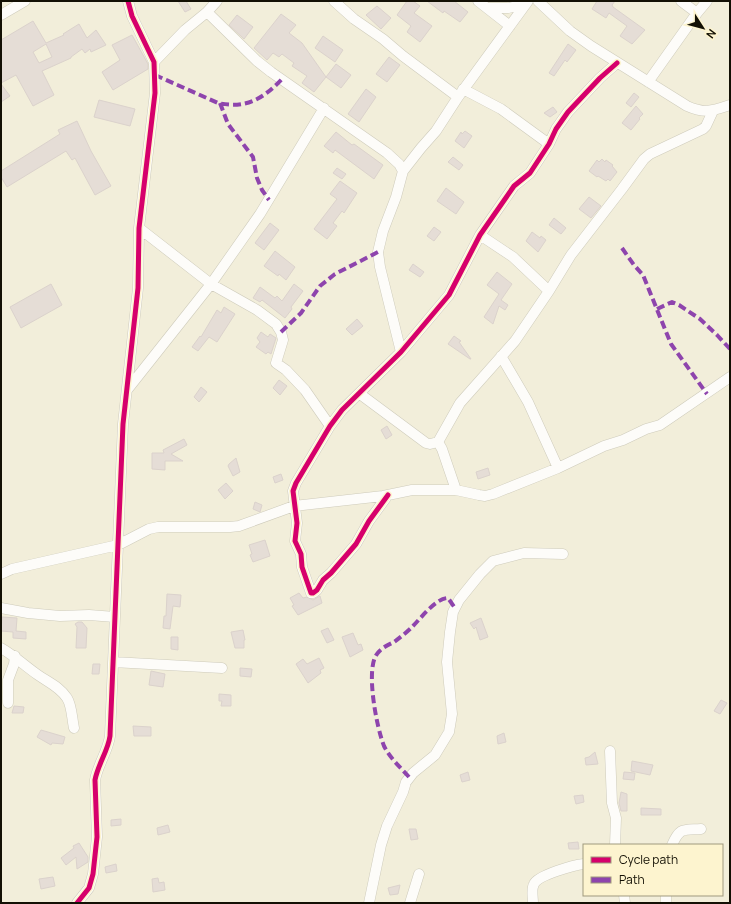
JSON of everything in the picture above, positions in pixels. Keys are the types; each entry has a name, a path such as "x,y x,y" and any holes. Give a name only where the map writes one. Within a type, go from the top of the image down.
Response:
{"street":[{"path":"5,9 25,1"},
{"path":"77,903 89,888 93,874 97,837 95,780 110,740 123,424 138,288 139,228 155,93 154,62 132,16 128,1"},
{"path":"154,62 185,30 207,12 217,1"},
{"path":"334,1 354,19 383,39 403,56 461,93 501,109 549,144"},
{"path":"478,1 510,26"},
{"path":"538,1 570,31 617,63 686,106 703,112 713,111 730,105"},
{"path":"681,1 697,13"},
{"path":"648,82 707,1"},
{"path":"488,8 508,8 527,2"},
{"path":"400,352 380,268 378,252 383,231 396,197 403,171 436,131 461,93 527,2"},
{"path":"207,12 266,68 387,153 400,164 403,171"},
{"path":"388,495 369,521 356,544 332,574 321,582 317,590 312,593 310,592 301,562 301,554 295,541 297,523 294,506 294,487 330,426 342,410 360,394 400,352 449,295 480,235 514,186 530,173 568,112 600,78 617,63"},
{"path":"127,390 211,284 266,205 324,108"},
{"path":"360,394 426,443 430,444 438,442 460,403 515,341 549,291 571,255 622,190 644,159 650,154 703,129 713,111"},
{"path":"139,228 211,284 257,310 276,324 281,332 283,340 276,363 286,370 305,390 330,426"},
{"path":"480,235 513,257 549,291"},
{"path":"501,356 528,402 558,468"},
{"path":"1,574 12,569 118,545 149,529 158,527 239,526 294,506 388,495 412,490 456,490 485,496 493,494 558,468 604,446 660,425 730,377"},
{"path":"438,442 442,449 456,490"},
{"path":"369,903 381,845 387,826 403,792 406,782 413,773 435,755 449,732 452,714 447,662 453,612 459,600 480,574 493,561 524,553 563,554"},
{"path":"1,608 60,616 89,615 115,617"},
{"path":"1,648 15,656 38,675 58,688 70,704 74,728"},
{"path":"8,703 8,680 14,664 15,656"},
{"path":"113,662 222,668"},
{"path":"610,751 612,803 616,818 615,844"},
{"path":"672,844 680,831 700,828"},
{"path":"533,903 533,887 537,880 572,866 583,864"},
{"path":"410,903 419,874"}],"building":[{"path":"178,1 186,1 191,9 185,12"},
{"path":"407,1 413,1 420,6 414,13 432,26 420,42 407,32 411,26 397,15"},
{"path":"427,1 454,1 468,12 460,22 444,11 443,13"},
{"path":"597,1 615,1 612,5 613,7 645,30 632,44 620,36 627,26 609,13 606,18 592,9"},
{"path":"377,6 391,18 381,29 366,15"},
{"path":"281,14 296,25 289,33 302,43 326,77 314,92 302,83 307,76 292,66 294,63 282,54 279,57 273,53 267,60 254,48"},
{"path":"237,15 253,27 244,39 229,25"},
{"path":"33,21 46,43 64,35 63,34 79,24 87,38 96,30 106,45 91,52 90,49 85,53 82,49 71,58 42,71 54,95 33,106 16,75 1,83 1,40","holes":["46,44 52,57 39,63 33,52"]},
{"path":"132,35 148,64 148,69 113,90 102,72 120,60 112,45"},
{"path":"323,36 343,50 335,62 315,48"},
{"path":"568,44 576,50 567,62 565,60 554,76 549,73"},
{"path":"389,57 400,65 387,82 376,74"},
{"path":"336,64 351,75 341,88 326,77"},
{"path":"1,84 10,96 1,102"},
{"path":"366,89 376,97 359,122 348,114"},
{"path":"634,93 639,97 631,107 626,103"},
{"path":"99,100 135,109 130,126 94,117"},
{"path":"636,106 643,114 631,130 622,123"},
{"path":"553,107 557,112 550,117 544,113"},
{"path":"77,121 91,151 111,186 95,195 75,158 72,160 66,151 7,187 1,177 1,171 60,134 58,130"},
{"path":"465,131 472,136 464,148 455,141 461,132 462,134"},
{"path":"336,132 352,145 354,144 383,165 374,179 335,150 333,153 324,146"},
{"path":"453,157 463,165 459,170 448,162"},
{"path":"602,159 613,165 612,166 617,172 610,181 608,179 606,181 598,176 597,177 589,171 597,160 599,162"},
{"path":"337,168 346,174 342,179 333,173"},
{"path":"340,181 357,193 344,213 342,211 333,223 337,226 327,239 314,229 337,199 330,194"},
{"path":"446,188 464,202 456,214 437,201"},
{"path":"589,197 601,206 591,218 579,209"},
{"path":"554,218 566,228 561,234 549,225"},
{"path":"270,223 279,230 264,250 255,243"},
{"path":"434,227 441,232 434,241 427,236"},
{"path":"532,232 540,238 541,236 546,240 538,252 526,241"},
{"path":"275,251 295,267 286,280 279,274 278,276 264,266"},
{"path":"413,264 424,272 420,277 409,270"},
{"path":"497,272 512,284 501,300 508,305 505,310 499,306 493,324 484,317 499,294 487,285"},
{"path":"51,284 62,305 21,328 10,307"},
{"path":"294,284 303,291 285,318 262,300 260,302 253,298 260,287 275,298 277,296 282,301"},
{"path":"224,307 235,314 217,342 209,337 198,351 192,347 200,336 201,337 217,310 221,313"},
{"path":"357,319 363,326 352,335 346,329"},
{"path":"261,332 268,337 270,334 276,338 271,354 268,352 266,354 256,347 260,342 257,338"},
{"path":"454,336 461,341 459,342 471,359 448,344"},
{"path":"279,380 287,386 280,395 273,388"},
{"path":"201,387 207,392 199,402 194,397"},
{"path":"387,426 392,435 386,439 381,430"},
{"path":"184,439 187,445 171,454 183,461 165,461 165,470 152,469 152,453 164,453 163,450"},
{"path":"236,458 240,472 233,476 228,466"},
{"path":"488,468 490,475 478,479 476,472"},
{"path":"281,474 283,480 275,483 273,477"},
{"path":"226,483 233,491 225,499 218,490"},
{"path":"255,502 262,505 260,512 253,509"},
{"path":"265,540 270,556 253,562 250,555 252,554 249,545"},
{"path":"299,593 303,598 307,597 313,600 320,596 322,603 298,615 292,606 294,605 290,598"},
{"path":"167,594 181,595 180,607 173,606 170,629 163,628 164,616 166,616"},
{"path":"2,617 17,618 16,631 26,632 26,639 13,638 13,632 1,631"},
{"path":"481,618 488,637 480,640 476,627 474,629 470,623"},
{"path":"82,622 87,628 86,648 76,648 77,627 75,624"},
{"path":"328,628 334,640 327,643 321,631"},
{"path":"243,630 245,640 244,648 235,648 231,632"},
{"path":"353,633 358,645 361,644 363,650 350,657 342,637"},
{"path":"171,637 178,637 178,650 171,649"},
{"path":"319,658 324,668 320,670 321,673 308,683 296,664 303,659 307,664"},
{"path":"93,664 100,664 99,674 92,674"},
{"path":"240,668 252,669 251,677 240,676"},
{"path":"151,671 165,674 163,687 149,685"},
{"path":"219,694 231,695 231,706 221,706 222,701 219,701"},
{"path":"721,700 727,703 720,714 714,711"},
{"path":"14,706 24,707 23,713 12,713"},
{"path":"133,726 151,727 151,736 134,736"},
{"path":"41,730 65,737 63,744 52,743 51,745 37,737"},
{"path":"504,733 506,742 498,744 497,736"},
{"path":"595,752 598,764 586,765 585,758 589,757"},
{"path":"632,761 653,765 650,775 631,771"},
{"path":"468,772 470,780 462,782 460,775"},
{"path":"624,772 635,773 634,780 623,779"},
{"path":"621,792 627,794 627,811 621,811 619,803"},
{"path":"583,795 584,802 576,804 574,796"},
{"path":"641,808 661,809 661,815 641,815"},
{"path":"121,819 121,825 111,826 111,820"},
{"path":"168,825 170,832 158,835 157,828"},
{"path":"409,829 416,829 418,839 411,840"},
{"path":"578,842 579,849 569,849 568,843"},
{"path":"79,843 88,857 88,862 77,869 76,857 66,865 61,858 74,848 73,846"},
{"path":"116,864 117,871 106,873 105,867"},
{"path":"53,877 55,886 41,889 39,879"},
{"path":"158,878 159,883 164,882 165,890 153,892 152,879"},
{"path":"400,885 398,894 390,895 388,888"}],"marked path":[{"path":"155,75 218,103 228,105 237,105 253,101 268,92 282,79"},
{"path":"220,103 228,124 253,157 257,178 262,190 269,200"},
{"path":"622,248 643,275 671,344 707,394"},
{"path":"281,332 301,313 320,286 335,274 378,252"},
{"path":"657,309 672,302 679,305 700,319 730,349"},
{"path":"409,777 389,754 381,738 373,699 372,672 374,662 380,650 404,634 439,601 448,598 455,608"}],"cycle path":[{"path":"77,903 89,888 93,874 97,837 95,780 110,736 123,424 138,288 139,228 155,93 154,62 132,16 128,1"},
{"path":"388,495 369,521 356,544 323,580 317,590 311,593 302,567 301,554 295,541 297,523 293,491 296,483 330,426 342,410 401,352 449,295 480,235 514,186 530,173 568,112 600,78 617,63"}]}
